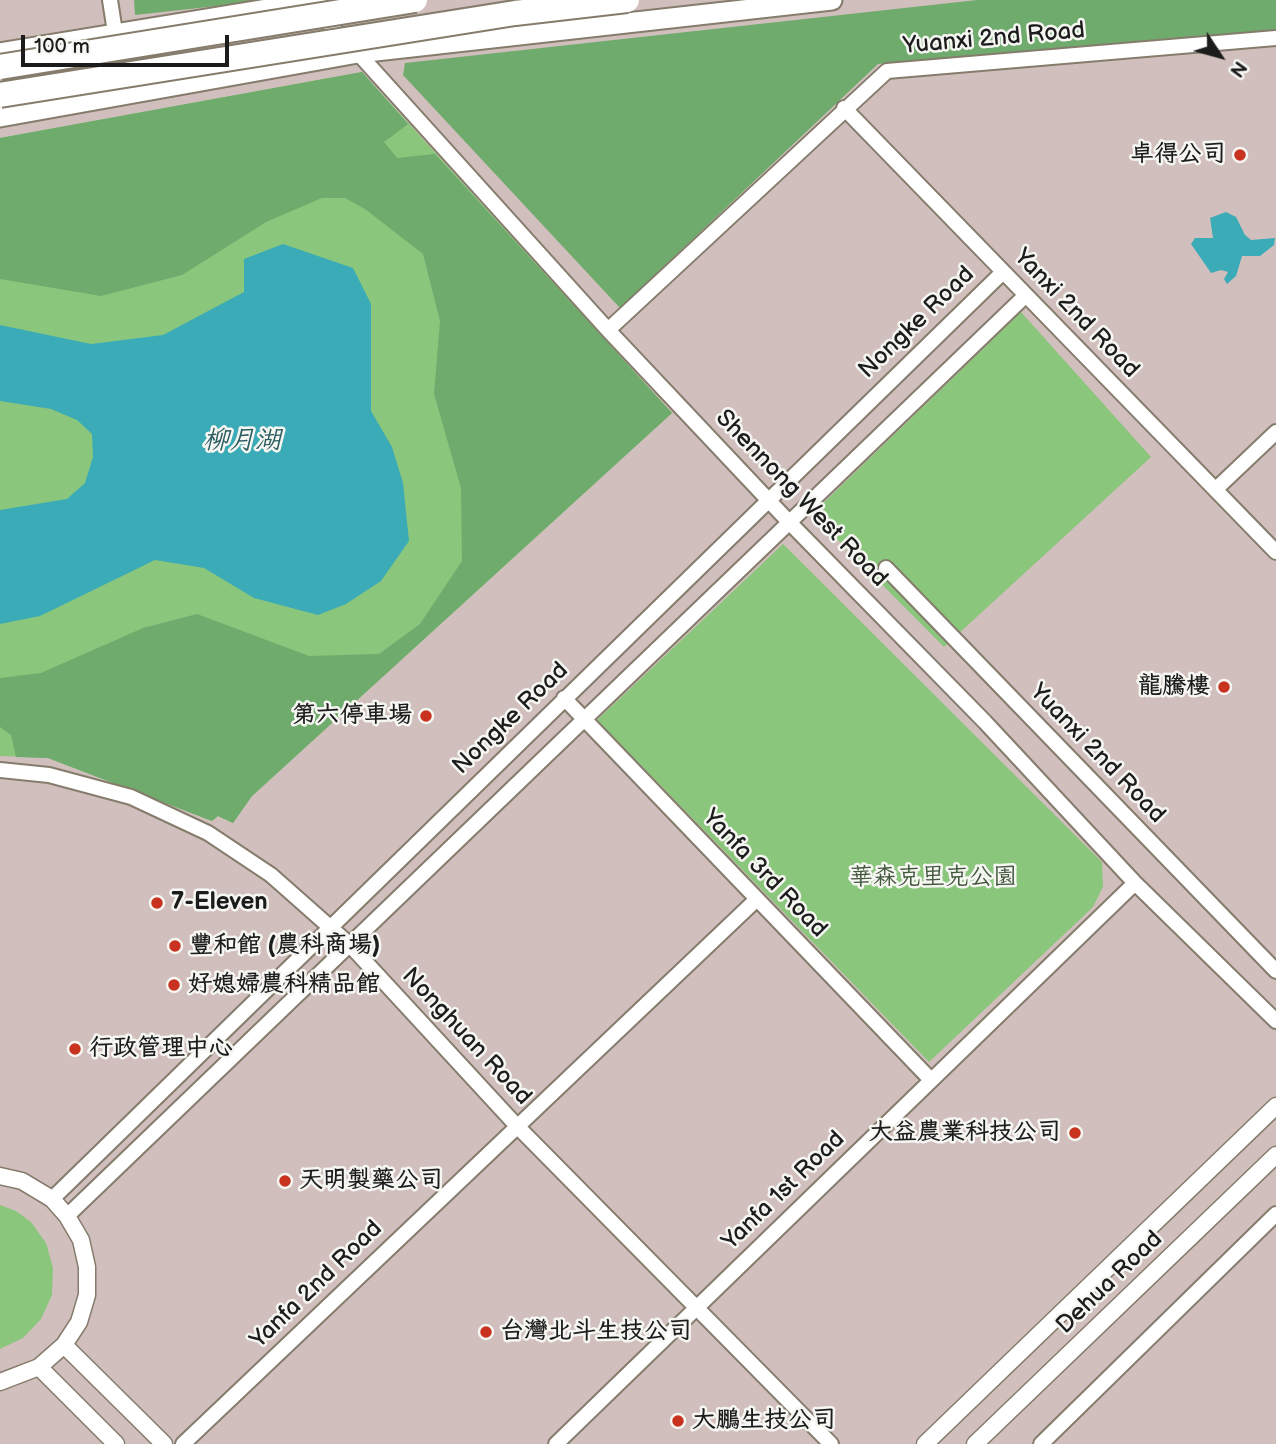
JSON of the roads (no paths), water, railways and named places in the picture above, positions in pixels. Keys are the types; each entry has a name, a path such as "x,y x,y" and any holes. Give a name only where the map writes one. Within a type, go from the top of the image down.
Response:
{"highway":[{"path":"0,67 415,0"},
{"path":"0,95 515,13 627,0"}],"main road":[{"path":"0,117 358,53 832,0"},
{"path":"0,53 310,1"}],"street":[{"path":"110,0 115,32"},
{"name":"Shennong West Road","path":"310,1 608,330 789,522 1004,741 1135,883 1276,1021"},
{"name":"Yuanxi 2nd Road","path":"608,330 844,108 887,71 1276,38"},
{"name":"Yanxi 2nd Road","path":"844,108 1276,552"},
{"name":"Nongke Road","path":"52,1199 1003,272"},
{"name":"Nongke Road","path":"67,1216 1025,296"},
{"path":"1216,489 1276,432"},
{"name":"Yuanxi 2nd Road","path":"886,568 1276,971"},
{"name":"Yanfa 3rd Road","path":"564,698 931,1080"},
{"name":"Nonghuan Road","path":"0,770 91,784 171,814 242,853 349,944 516,1125 831,1444"},
{"name":"Yanfa 1st Road","path":"555,1444 1135,883"},
{"name":"Yanfa 2nd Road","path":"183,1444 757,899"},
{"path":"925,1444 1276,1106"},
{"name":"Dehua Road","path":"975,1444 1276,1154"},
{"path":"0,1176 22,1181 52,1199 67,1216 81,1240 88,1267 87,1295 79,1322 64,1345 39,1367 0,1382"},
{"path":"1041,1444 1276,1214"},
{"path":"64,1345 164,1444"},
{"path":"39,1367 116,1444"}],"water":[{"path":"1226,212 1236,217 1245,235 1251,240 1275,238 1274,245 1260,256 1242,256 1236,276 1227,284 1224,279 1228,272 1221,270 1211,273 1191,244 1195,238 1213,238 1210,218"},
{"name":"柳月湖","path":"283,244 353,268 371,304 371,411 392,447 403,483 409,541 381,581 346,604 318,615 254,598 204,568 155,560 40,616 0,624 0,510 67,499 85,483 93,457 92,434 77,420 51,409 0,401 0,325 91,344 163,335 244,292 244,259"}],"place":[{"name":"卓得公司","path":"1240,155"},
{"name":"龍騰樓","path":"1224,687"},
{"name":"第六停車場","path":"426,716"},
{"name":"7-Eleven","path":"157,903"},
{"name":"豐和館 (農科商場)","path":"175,946"},
{"name":"好媳婦農科精品館","path":"174,985"},
{"name":"行政管理中心","path":"75,1049"},
{"name":"大益農業科技公司","path":"1075,1133"},
{"name":"天明製藥公司","path":"285,1181"},
{"name":"台灣北斗生技公司","path":"486,1332"},
{"name":"大鵬生技公司","path":"678,1421"}],"park label":[{"name":"華森克里克公園","path":"933,878"}]}
